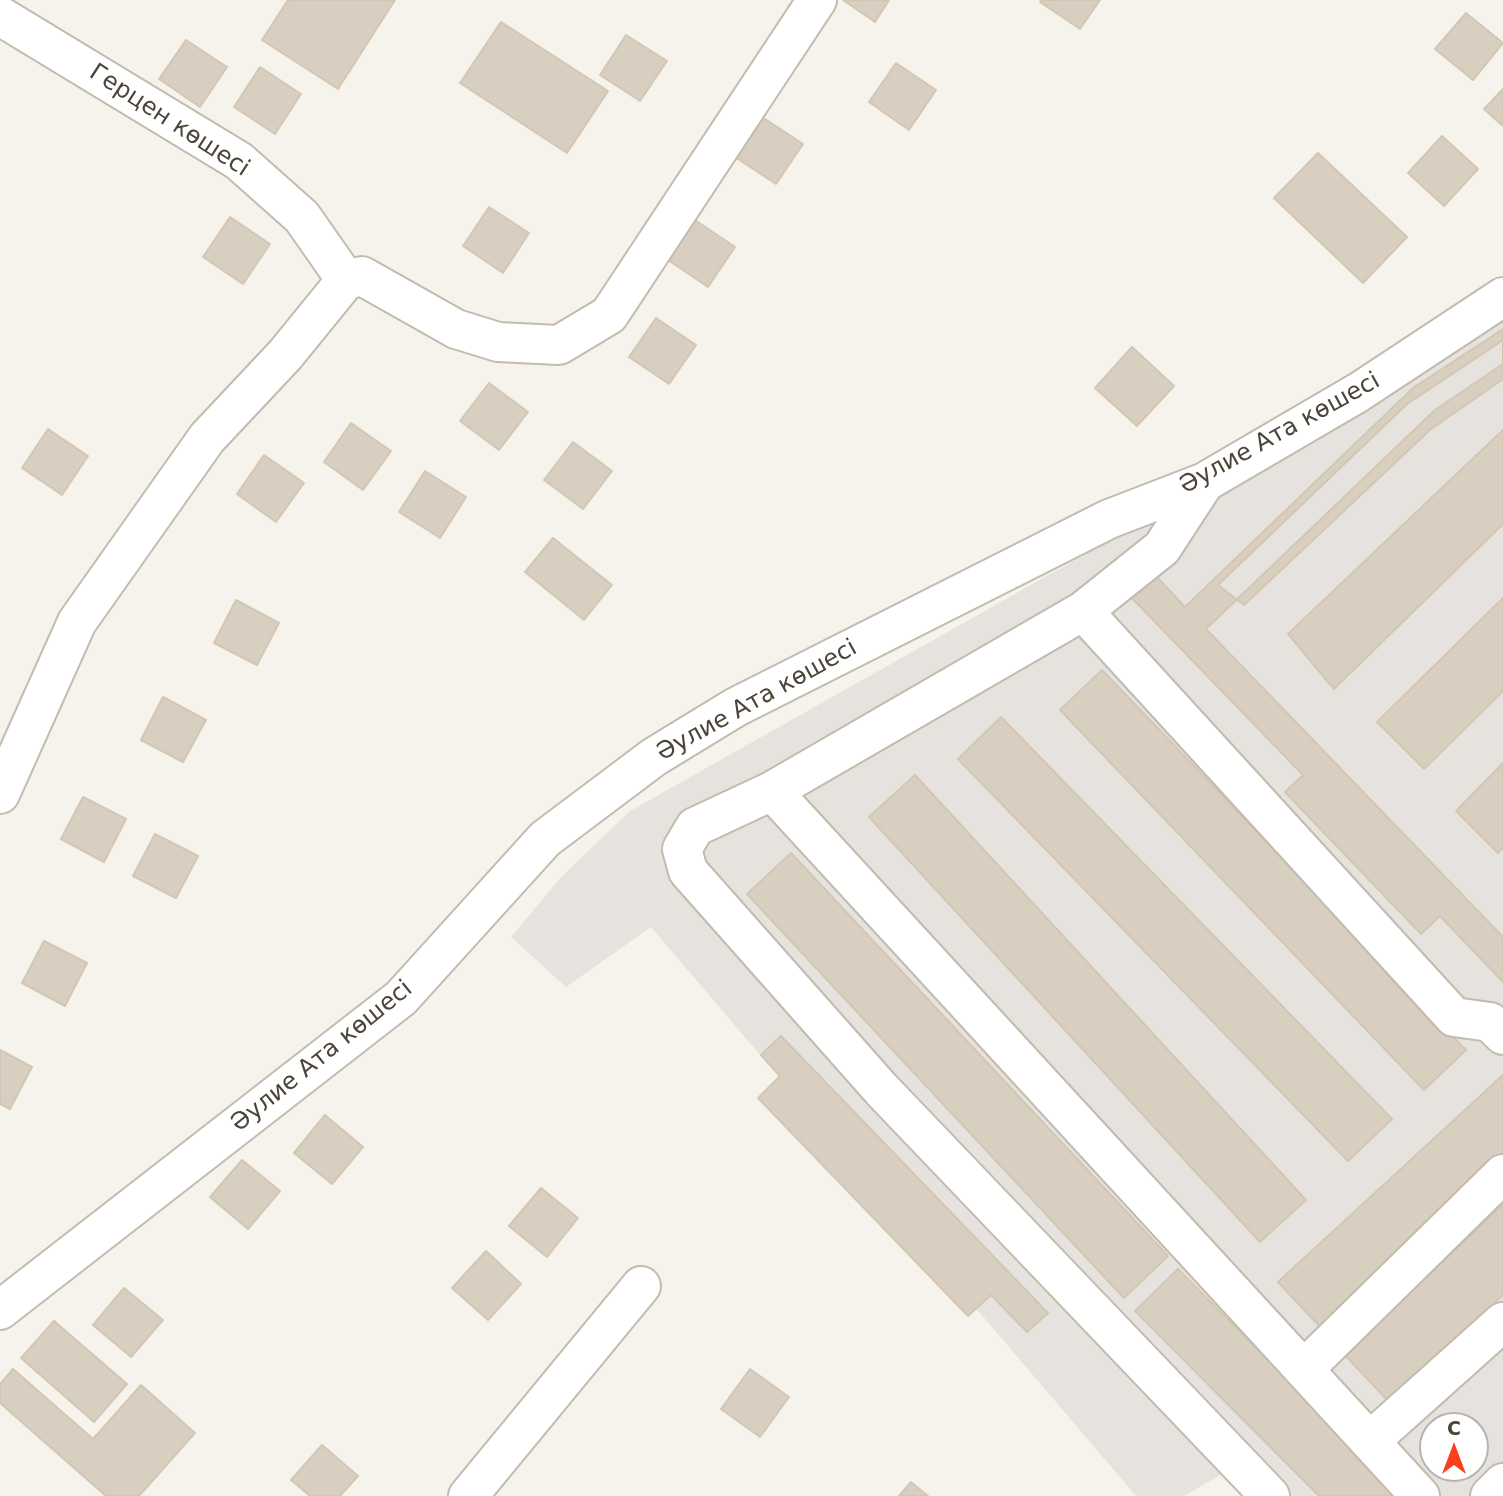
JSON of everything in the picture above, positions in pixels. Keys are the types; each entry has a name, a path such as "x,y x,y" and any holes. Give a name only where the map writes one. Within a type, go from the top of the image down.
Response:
{"street":[{"path":"0,794 77,622 207,438 285,355 346,280 362,276 456,329 498,342 559,345 608,315 817,0"},
{"name":"Герцен көшесі","path":"0,16 239,161 302,218 346,280"},
{"name":"Әулие Ата көшесі","path":"0,1310 401,998 545,839 654,757 736,707 1109,519 1205,482 1359,392 1503,297"},
{"path":"1205,482 1162,548 1083,611 772,791 695,827 682,849 688,871 881,1089 1270,1496"},
{"path":"1083,611 1454,1017 1490,1022 1503,1035"},
{"path":"772,791 1420,1496"},
{"path":"1304,1369 1503,1174"},
{"path":"468,1496 641,1286"},
{"path":"1370,1441 1503,1322"},
{"path":"1490,1496 1503,1483"}],"shaded area":[{"path":"1503,319 1503,1496 1248,1496 1227,1471 1184,1496 1136,1496 651,927 566,987 511,937 561,877 630,811"}],"building":[{"path":"288,0 395,0 338,89 262,40"},
{"path":"843,0 889,0 875,22"},
{"path":"1100,0 1080,29 1040,2"},
{"path":"1466,13 1503,43 1473,80 1435,49"},
{"path":"501,22 608,91 567,153 460,83"},
{"path":"626,35 667,61 640,101 600,75"},
{"path":"186,40 227,67 200,107 159,79"},
{"path":"896,63 936,90 909,130 869,102"},
{"path":"260,67 301,94 275,134 234,107"},
{"path":"1503,89 1503,126 1484,109"},
{"path":"762,117 803,144 776,184 735,157"},
{"path":"1442,136 1478,169 1444,206 1408,173"},
{"path":"1318,153 1407,237 1363,283 1274,198"},
{"path":"489,207 529,233 503,273 463,246"},
{"path":"230,217 270,244 243,284 203,257"},
{"path":"695,220 735,247 708,287 668,260"},
{"path":"656,318 696,345 669,384 629,357"},
{"path":"1503,329 1503,364 1435,410 1206,629 1503,937 1503,982 1440,916 1421,934 1285,792 1303,775 1129,595 1153,573 1185,607 1413,388"},
{"path":"1503,340 1503,379 1431,429 1244,605 1218,585 1407,404"},
{"path":"1132,347 1174,386 1137,426 1095,388"},
{"path":"489,383 528,412 499,450 460,421"},
{"path":"351,423 391,451 363,490 324,462"},
{"path":"48,429 88,456 62,495 22,468"},
{"path":"1503,430 1503,524 1334,689 1288,634"},
{"path":"573,442 612,471 583,509 544,480"},
{"path":"264,455 304,483 276,522 237,494"},
{"path":"425,471 466,497 440,538 399,512"},
{"path":"553,538 612,585 584,620 525,572"},
{"path":"1503,598 1503,691 1424,769 1377,722"},
{"path":"236,600 279,623 257,665 214,643"},
{"path":"1102,670 1466,1050 1424,1090 1060,710"},
{"path":"163,697 206,720 183,762 141,740"},
{"path":"1001,717 1392,1119 1348,1161 958,759"},
{"path":"1503,763 1503,848 1498,853 1456,811"},
{"path":"915,775 1306,1200 1260,1242 869,817"},
{"path":"83,797 126,819 104,862 61,839"},
{"path":"155,834 198,856 176,898 133,876"},
{"path":"791,853 1168,1256 1124,1298 747,894"},
{"path":"44,941 87,963 65,1006 22,983"},
{"path":"781,1036 1048,1313 1027,1332 991,1295 968,1316 758,1098 780,1076 761,1055"},
{"path":"0,1050 32,1067 10,1109 0,1104"},
{"path":"1503,1075 1503,1164 1323,1330 1278,1282"},
{"path":"325,1115 363,1147 332,1184 294,1153"},
{"path":"242,1160 280,1191 248,1229 210,1197"},
{"path":"541,1188 578,1218 547,1257 509,1226"},
{"path":"1503,1205 1503,1295 1389,1402 1344,1354"},
{"path":"486,1251 521,1284 488,1320 452,1288"},
{"path":"1178,1269 1402,1496 1319,1496 1135,1311"},
{"path":"124,1288 163,1320 131,1357 93,1325"},
{"path":"54,1321 127,1384 94,1422 21,1358"},
{"path":"13,1369 93,1439 141,1385 195,1433 139,1496 106,1496 0,1403 0,1384"},
{"path":"750,1369 789,1397 760,1437 721,1409"},
{"path":"322,1445 358,1476 340,1496 310,1496 291,1480"},
{"path":"911,1482 928,1496 899,1496"}]}
